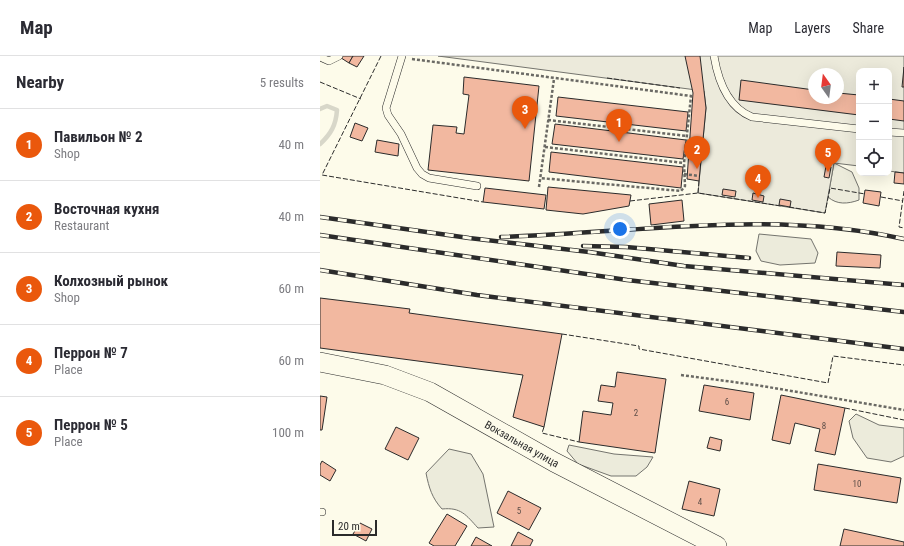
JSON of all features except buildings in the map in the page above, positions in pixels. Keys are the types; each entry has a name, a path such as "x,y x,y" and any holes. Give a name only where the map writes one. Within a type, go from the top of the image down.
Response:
{"main road":[{"name":"Вокзальная улица","path":"320,362 385,375 430,392 554,462 717,546"}],"lane":[{"path":"320,57 329,61 339,56"},
{"path":"714,56 723,88 736,107 744,114 752,117 856,128"},
{"path":"401,57 386,108 388,115 401,134 417,168 429,178 477,186"},
{"path":"892,132 904,134"}],"path":[{"path":"401,57 554,79 691,96 684,163 684,189 677,191 540,178"},
{"path":"539,188 554,79"},
{"path":"548,120 687,136"},
{"path":"545,147 684,163"},
{"path":"684,174 699,176"},
{"path":"681,375 756,385 904,410"}],"shaded area":[{"path":"438,56 904,56 904,173 892,171 892,68 856,68 856,166 834,163 825,213 698,193 706,108 704,91"},
{"path":"834,163 852,172 859,188 859,200 839,203 828,197"},
{"path":"759,234 811,239 818,253 815,263 780,265 761,261 756,251"},
{"path":"856,414 879,425 904,428 904,456 891,462 867,458 853,438 849,421"},
{"path":"569,445 614,454 653,457 647,467 636,476 611,476 578,464 567,451"},
{"path":"449,449 471,454 483,474 494,527 478,528 463,513 454,509 442,509 433,497 426,473"}],"waterway":[{"path":"320,109 327,106 337,110 332,129 320,144"}],"railway":[{"path":"320,217 469,238 589,252 684,266 904,285"},
{"path":"501,237 703,225 754,224 804,225 854,230 904,239"},
{"path":"320,235 627,280 904,312"},
{"path":"583,246 626,247 749,258"},
{"path":"320,270 477,295 904,349"}],"fence":[{"path":"381,56 322,175 483,202"},
{"path":"607,78 680,88"},
{"path":"320,82 361,99"},
{"path":"698,193 699,181"},
{"path":"789,207 825,213 830,188 865,194"},
{"path":"904,191 899,227 904,228"},
{"path":"630,201 698,193 781,206"},
{"path":"881,197 903,201"},
{"path":"562,334 639,346 639,349 828,383 833,356 904,365"},
{"path":"845,408 904,420"},
{"path":"544,427 542,433 579,442"}],"place":[{"name":"Колхозный рынок","path":"525,129"},
{"name":"Павильон № 2","path":"619,142"},
{"name":"Восточная кухня","path":"697,169"},
{"name":"Перрон № 5","path":"828,172"},
{"name":"Перрон № 7","path":"758,198"}]}
